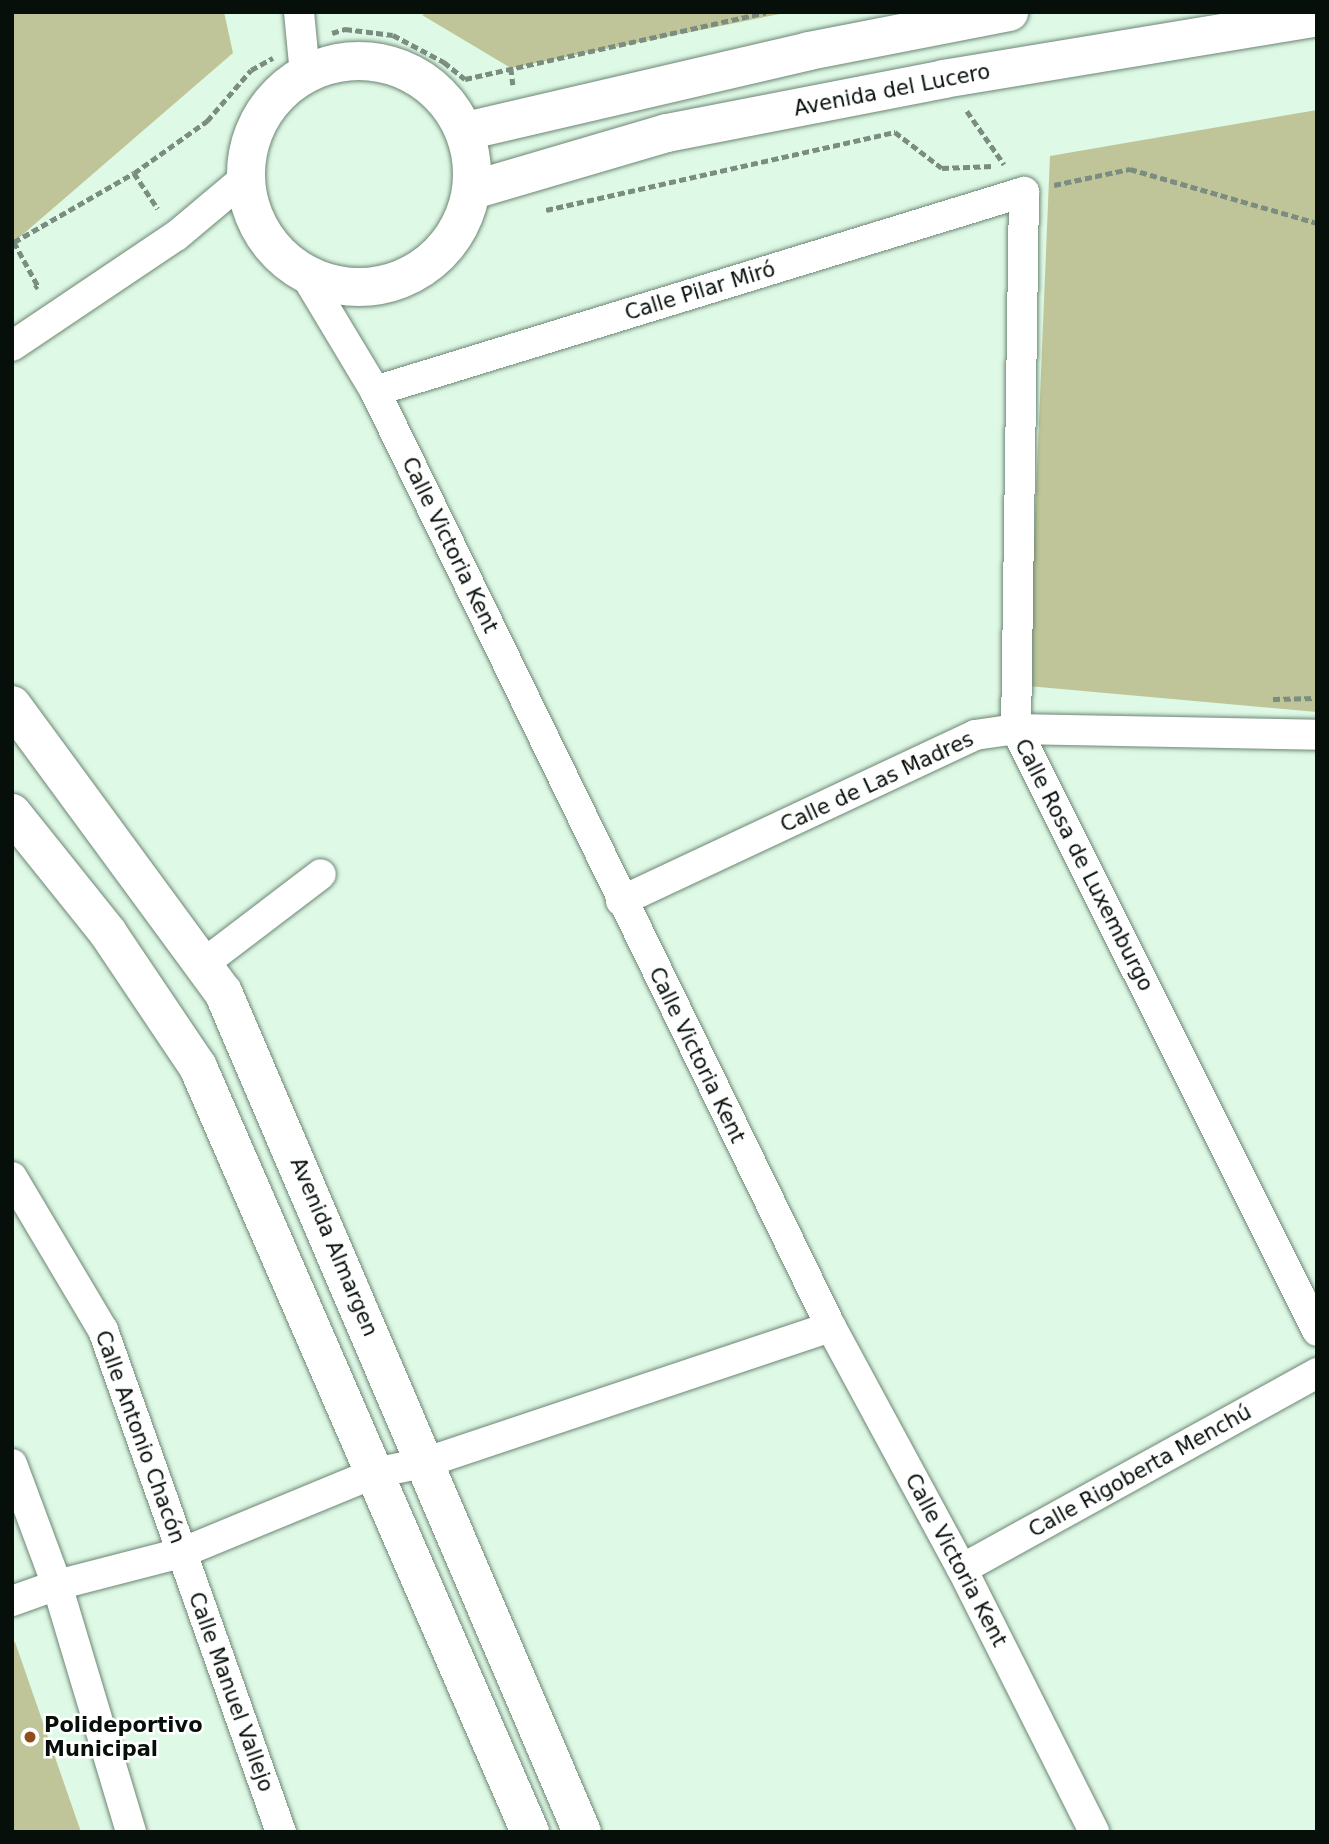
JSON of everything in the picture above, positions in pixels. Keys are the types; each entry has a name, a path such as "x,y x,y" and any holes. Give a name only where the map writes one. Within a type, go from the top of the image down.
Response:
{"street":[{"path":"299,12 303,58 251,137 245,178 253,217 274,251 306,276 358,289 390,285 426,268 461,228 473,190 471,148 466,131 444,97 395,65 355,60 328,64 303,58"},
{"path":"466,131 809,51 1009,12"},
{"name":"Avenida del Lucero","path":"473,190 667,132 943,79 1317,17"},
{"path":"12,346 176,236 245,178"},
{"name":"Calle Pilar Miró","path":"375,391 1020,178"},
{"name":"Calle Rosa de Luxemburgo","path":"1020,178 1016,729 1317,1331"},
{"name":"Calle Victoria Kent","path":"306,276 375,391 621,901 831,1327 962,1569 1094,1832"},
{"name":"Avenida Almargen","path":"12,705 223,992 427,1462 582,1832"},
{"name":"Calle de Las Madres","path":"621,901 975,735 1016,729 1317,735"},
{"path":"12,813 108,933 198,1068 530,1832"},
{"path":"203,964 321,874"},
{"name":"Calle Antonio Chacón","path":"12,1177 103,1331 181,1553"},
{"path":"12,1601 57,1586 181,1553 375,1474 427,1462 831,1327"},
{"name":"Calle Rigoberta Menchú","path":"962,1569 1317,1373"},
{"path":"12,1464 57,1586 131,1832"},
{"name":"Calle Manuel Vallejo","path":"181,1553 281,1832"}],"path":[{"path":"30,292 38,286 13,241 134,173 207,121 251,70 303,58 345,29 393,35 444,62 465,79 766,12"},
{"path":"511,68 517,119"},
{"path":"943,79 1005,165 1020,178 1130,169 1317,223"},
{"path":"525,176 528,214 895,132 942,168 1005,165 1020,178"},
{"path":"134,173 176,236"},
{"path":"1263,699 1317,698"}],"green space":[{"path":"12,12 224,12 233,53 14,242"},
{"path":"430,12 790,12 511,68 422,15"},
{"path":"1317,110 1317,712 1028,686 1050,156"},
{"name":"Polideportivo Municipal","path":"12,1642 15,1642 81,1832 12,1832"}],"place":[{"name":"Polideportivo Municipal","path":"30,1737"}]}
